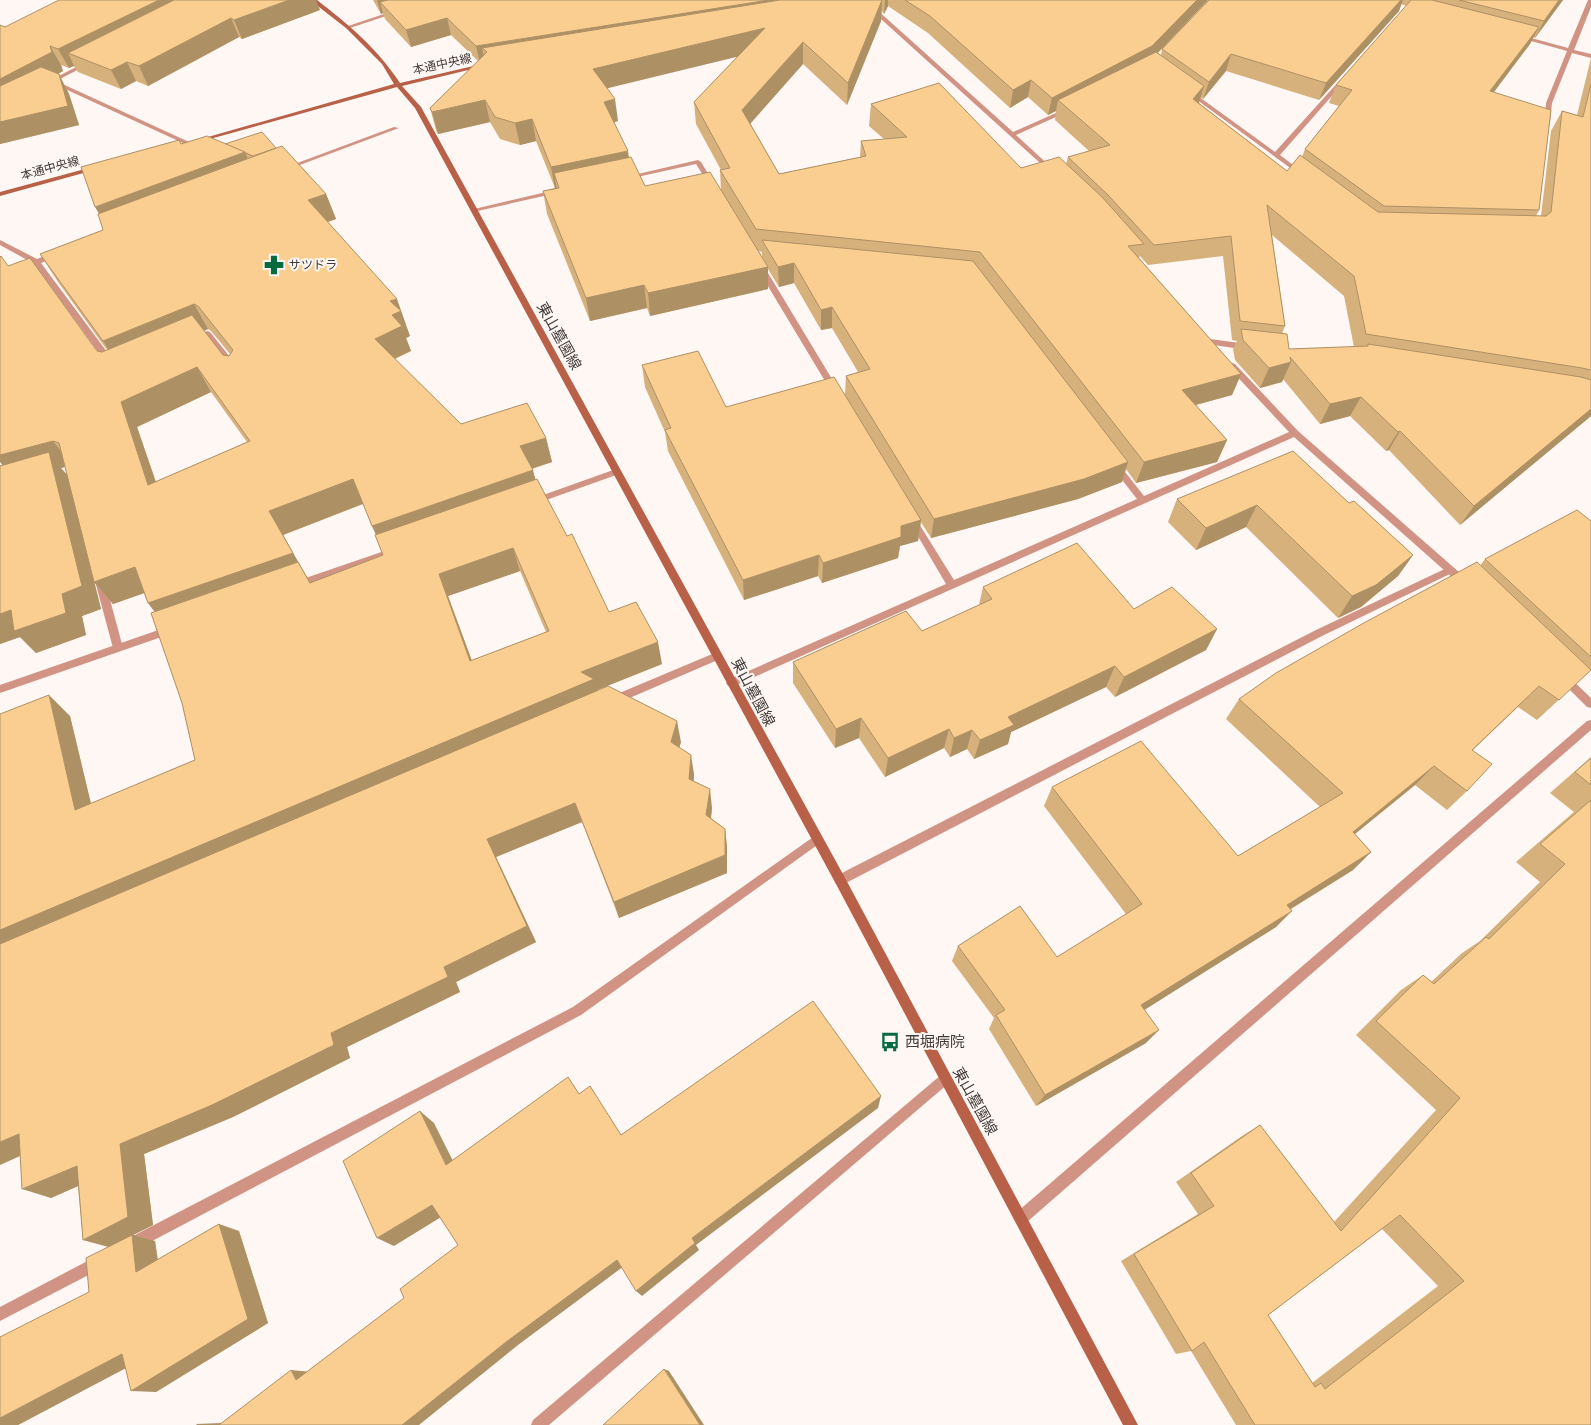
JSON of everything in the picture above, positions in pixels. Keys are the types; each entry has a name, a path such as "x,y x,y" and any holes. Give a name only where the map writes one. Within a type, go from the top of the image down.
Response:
{"street":[{"name":"東山墓園線","path":"313,0 348,27 384,63 398,85 418,107 816,840 840,880 945,1079 1022,1217 1131,1425"},
{"path":"1546,132 1549,103 1591,0"},
{"path":"866,4 1013,134 1060,179"},
{"path":"348,27 401,11"},
{"path":"1510,35 1591,56"},
{"path":"43,85 94,60"},
{"name":"本通中央線","path":"178,146 398,85 490,65"},
{"path":"1276,155 1347,75"},
{"path":"51,81 205,150"},
{"path":"1180,85 1306,178"},
{"path":"1013,134 1076,106"},
{"path":"275,173 396,128"},
{"path":"620,179 698,162 718,196"},
{"name":"本通中央線","path":"0,194 103,166"},
{"path":"473,210 561,191"},
{"path":"0,242 37,262 118,372"},
{"path":"0,276 65,252"},
{"path":"758,263 840,398"},
{"path":"189,342 207,334 236,369"},
{"path":"1203,335 1216,349"},
{"path":"1210,342 1258,348"},
{"path":"1223,356 1295,433 1472,590"},
{"path":"731,683 1295,433"},
{"path":"1112,461 1142,500"},
{"path":"522,505 616,472"},
{"path":"911,517 951,584"},
{"path":"287,588 409,545"},
{"path":"840,880 1319,633 1451,570"},
{"path":"98,573 118,648"},
{"path":"0,689 184,625"},
{"path":"608,703 717,656"},
{"path":"1556,670 1591,704"},
{"path":"1022,1217 1591,724"},
{"path":"122,1250 577,1011 816,840"},
{"path":"538,1425 945,1079"},
{"path":"0,1314 105,1259"}],"building":[{"path":"59,0 159,0 58,49 50,46 52,52 0,79 0,25 5,27"},
{"path":"174,0 289,0 234,20 231,18 139,66 127,62 111,70 68,53"},
{"path":"388,0 769,0 476,46 447,18 406,30 380,2"},
{"path":"780,0 882,0 848,83 803,42 742,110 779,174 866,156 861,141 907,137 871,104 939,83 1021,168 1059,157 1102,197 1144,244 1128,246 1241,374 1182,390 1227,440 1144,462 980,252 756,229 720,170 730,168 694,102 765,28 593,69 615,99 604,102 628,151 551,167 532,119 515,123 495,117 485,100 432,112 430,108 487,52 482,48"},
{"path":"905,0 1197,0 1152,46 1052,98 1031,80 1013,90 930,16"},
{"path":"1209,0 1401,0 1326,83 1231,54 1209,82 1162,49"},
{"path":"1411,0 1432,0 1539,27 1490,91 1551,110 1539,210 1384,206 1305,149 1352,90 1336,85"},
{"path":"1459,0 1559,0 1544,21"},
{"path":"1156,52 1204,86 1193,99 1287,171 1300,155 1378,212 1546,216 1551,212 1562,111 1583,117 1591,84 1591,370 1366,334 1354,276 1267,205 1285,326 1240,321 1231,236 1154,245 1108,195 1068,157 1110,145 1058,100"},
{"path":"41,67 59,74 68,106 0,122 0,86"},
{"path":"262,132 276,148 253,156 225,144"},
{"path":"207,136 245,152 95,207 81,167 179,140 181,144"},
{"path":"282,146 326,194 308,200 397,299 390,301 401,311 392,315 402,326 375,339 461,424 527,403 546,438 520,446 533,470 372,526 353,479 269,511 293,553 148,603 135,567 94,582 59,443 53,441 0,455 0,257 8,266 30,258 97,351 102,352 192,315 223,355 229,356 233,350 198,306 194,304 103,341 40,254 103,230 98,214","holes":["197,367 250,441 148,485 121,402"]},
{"path":"631,157 645,186 710,172 768,267 648,293 644,285 586,298 543,191 559,188 554,173"},
{"path":"762,240 973,261 1128,462 1084,479 934,519 846,376 870,369 832,307 821,310 794,263 778,267"},
{"path":"1241,329 1287,334 1289,349 1368,346 1368,344 1581,377 1591,380 1591,409 1474,506 1400,431 1398,432 1361,397 1330,404 1290,357 1291,362 1269,368 1243,340"},
{"path":"698,351 726,407 834,377 921,520 901,526 901,537 823,563 819,555 743,580 665,430 671,428 642,365"},
{"path":"1293,451 1349,503 1354,501 1413,555 1376,585 1352,596 1257,505 1206,528 1177,499"},
{"path":"49,452 82,586 62,594 66,613 14,631 11,610 0,614 0,466"},
{"path":"537,479 567,536 572,534 609,612 636,602 658,642 581,672 594,679 0,930 0,714 49,695 75,810 195,760 182,703 151,613 298,562 310,583 383,555 375,535","holes":["513,548 549,631 470,661 439,574"]},
{"path":"1577,510 1591,521 1591,657 1485,559"},
{"path":"1077,543 1134,609 1172,587 1217,629 1124,677 1115,666 1008,717 1014,725 980,740 972,730 954,738 949,729 888,758 861,718 836,729 793,662 906,611 922,631 992,599 983,587"},
{"path":"1477,562 1591,670 1559,700 1539,686 1472,750 1492,764 1467,791 1434,766 1353,832 1371,852 1287,905 1292,911 1141,1005 1159,1030 1045,1095 996,1015 1005,1010 958,946 1020,906 1057,957 1142,904 1052,787 1141,741 1238,856 1343,793 1239,699 1276,673"},
{"path":"608,686 677,721 671,742 691,755 689,779 710,789 706,815 725,829 725,855 614,902 575,803 487,839 527,926 444,967 448,977 331,1033 334,1045 212,1105 120,1144 128,1217 83,1240 77,1166 22,1189 19,1134 0,1142 0,944"},
{"path":"1591,758 1591,785 1575,772"},
{"path":"1591,800 1591,1425 1255,1425 1204,1342 1192,1351 1134,1254 1214,1206 1191,1173 1260,1125 1341,1231 1460,1098 1376,1021 1423,975 1434,984 1486,937 1489,939 1565,864 1540,844","holes":["1400,1215 1464,1281 1325,1389 1321,1383 1315,1387 1268,1315"]},
{"path":"813,1001 881,1096 692,1238 695,1243 636,1291 617,1260 506,1342 402,1425 219,1425 291,1370 296,1380 404,1298 400,1289 458,1245 432,1205 377,1238 343,1161 420,1111 446,1165 568,1077 579,1094 590,1086 621,1135"},
{"path":"219,1224 248,1319 131,1391 122,1354 0,1418 0,1337 89,1292 86,1258 132,1235 136,1272"},
{"path":"664,1369 700,1425 603,1425"}],"place":[{"name":"サツドラ","path":"274,265"},
{"name":"西堀病院","path":"890,1042"}]}
